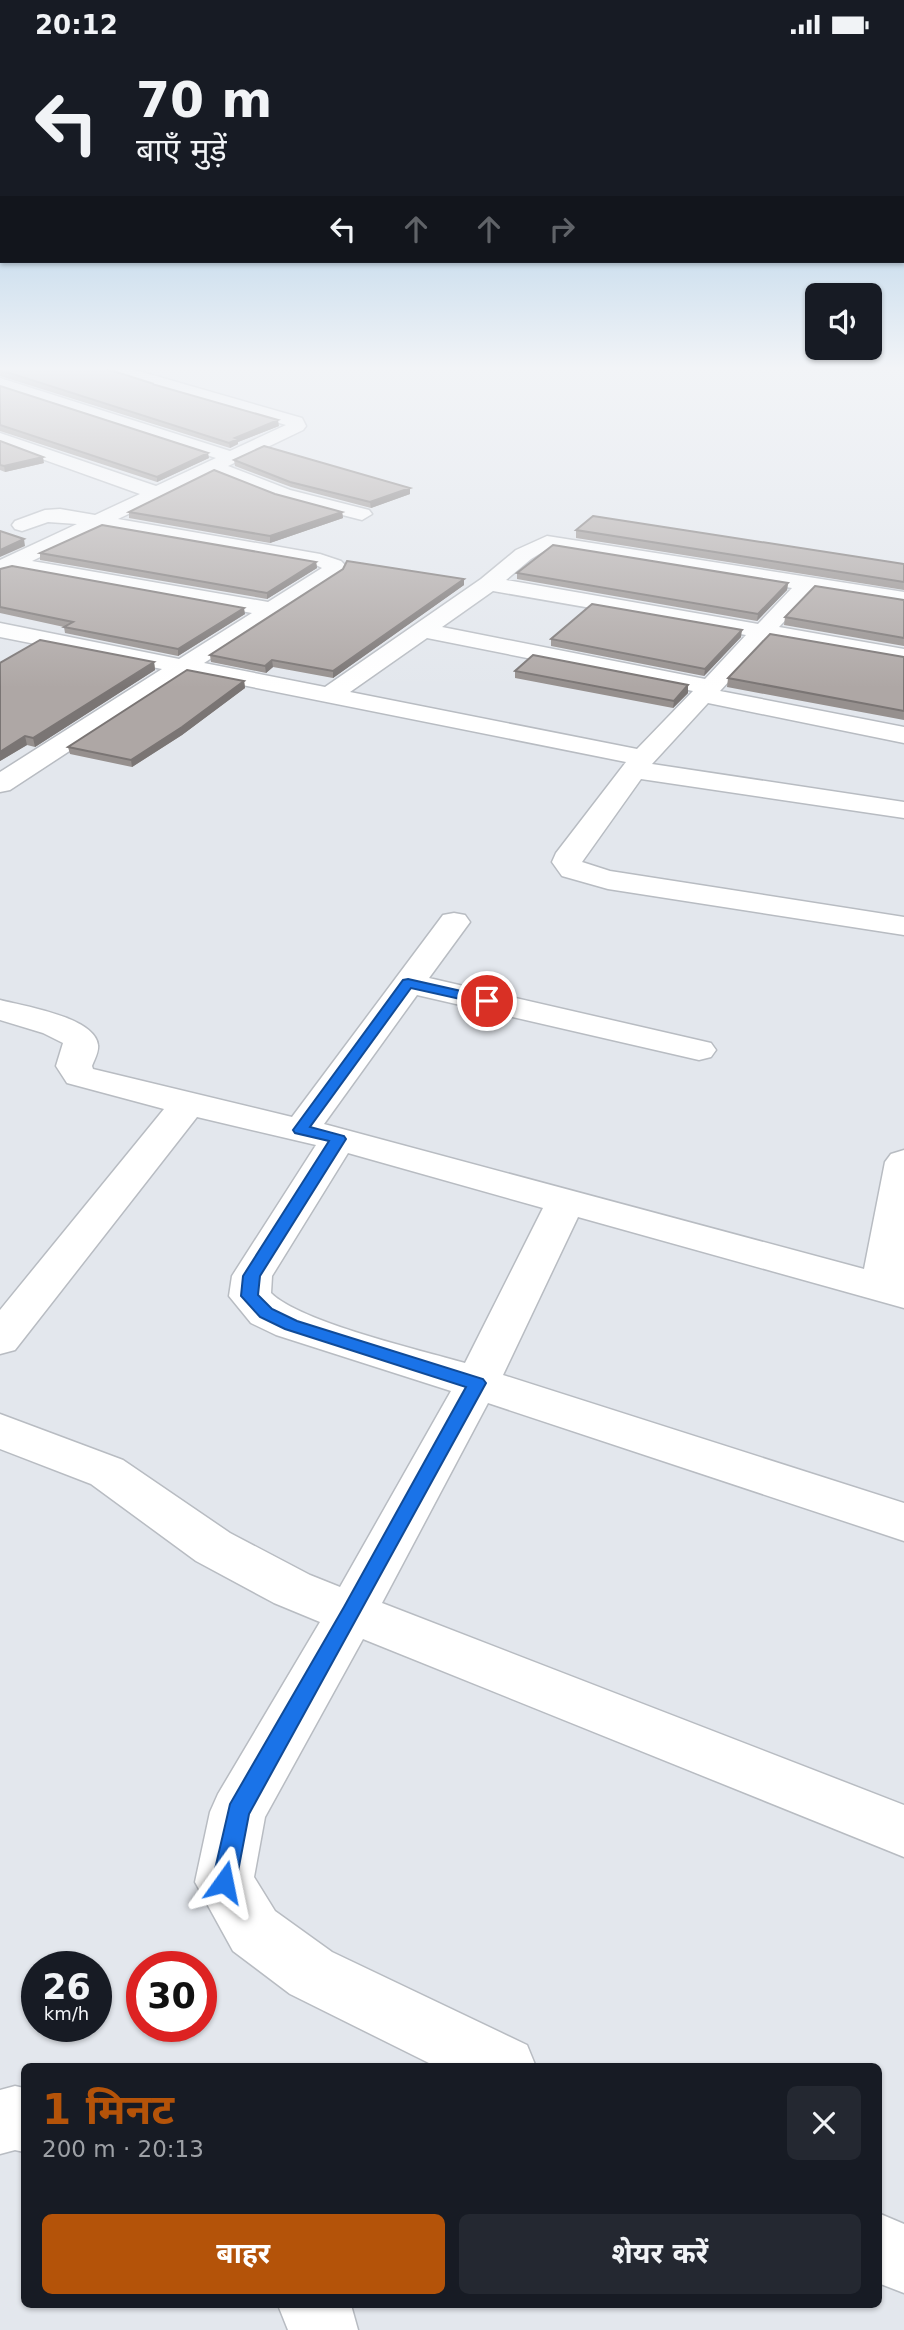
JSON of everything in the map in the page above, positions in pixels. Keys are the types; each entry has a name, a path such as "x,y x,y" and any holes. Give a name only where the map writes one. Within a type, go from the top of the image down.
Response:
{"street":[{"path":"116,474 162,489 214,488 283,494"},
{"path":"5,566 194,474"},
{"path":"234,474 283,494 362,514"},
{"path":"0,784 335,569 334,565 320,560 54,515 22,525"},
{"path":"330,695 489,584 538,545 547,542 904,599"},
{"path":"5,566 274,610"},
{"path":"809,583 639,764 571,853 568,862 572,870 608,880 904,926"},
{"path":"489,584 904,656"},
{"path":"0,630 330,695 639,764 904,810"},
{"path":"423,630 904,735"},
{"path":"0,756 32,763"},
{"path":"454,922 408,983 320,1134 252,1276 250,1296 266,1313 291,1325 904,1522"},
{"path":"408,983 699,1050"},
{"path":"0,1010 68,1030 78,1038 81,1048 74,1066 79,1076 187,1105 320,1134 893,1291 902,1185"},
{"path":"0,1339 187,1105"},
{"path":"497,2063 312,1973 254,1931 224,1882 238,1812 477,1383 566,1201"},
{"path":"0,1431 107,1472 213,1547 292,1589 904,1831"},
{"path":"0,2122 21,2119"},
{"path":"882,2249 904,2259"},
{"path":"315,2308 320,2314 323,2330"}],"building":[{"path":"205,474 225,474 275,494 342,512 270,536 129,512"},
{"path":"271,474 363,474 410,488 370,502 290,482"},
{"path":"593,516 904,564 904,582 576,530"},
{"path":"102,525 316,562 267,593 40,553"},
{"path":"0,531 24,539 0,550"},
{"path":"553,545 788,583 758,614 517,573"},
{"path":"347,561 464,579 333,671 272,660 265,666 210,655 343,569"},
{"path":"12,566 244,608 178,649 64,627 73,622 0,607 0,569"},
{"path":"815,586 904,600 904,638 785,617"},
{"path":"592,604 742,630 705,669 551,639"},
{"path":"770,634 904,657 904,711 728,678"},
{"path":"40,640 154,662 33,738 25,736 0,752 0,663"},
{"path":"533,655 688,685 674,701 515,671"},
{"path":"187,670 244,681 182,727 131,760 68,747"}],"route":[{"path":"224,1882 238,1812 477,1383 291,1325 266,1313 250,1296 252,1276 338,1139 301,1130 408,983 487,1001"}]}
